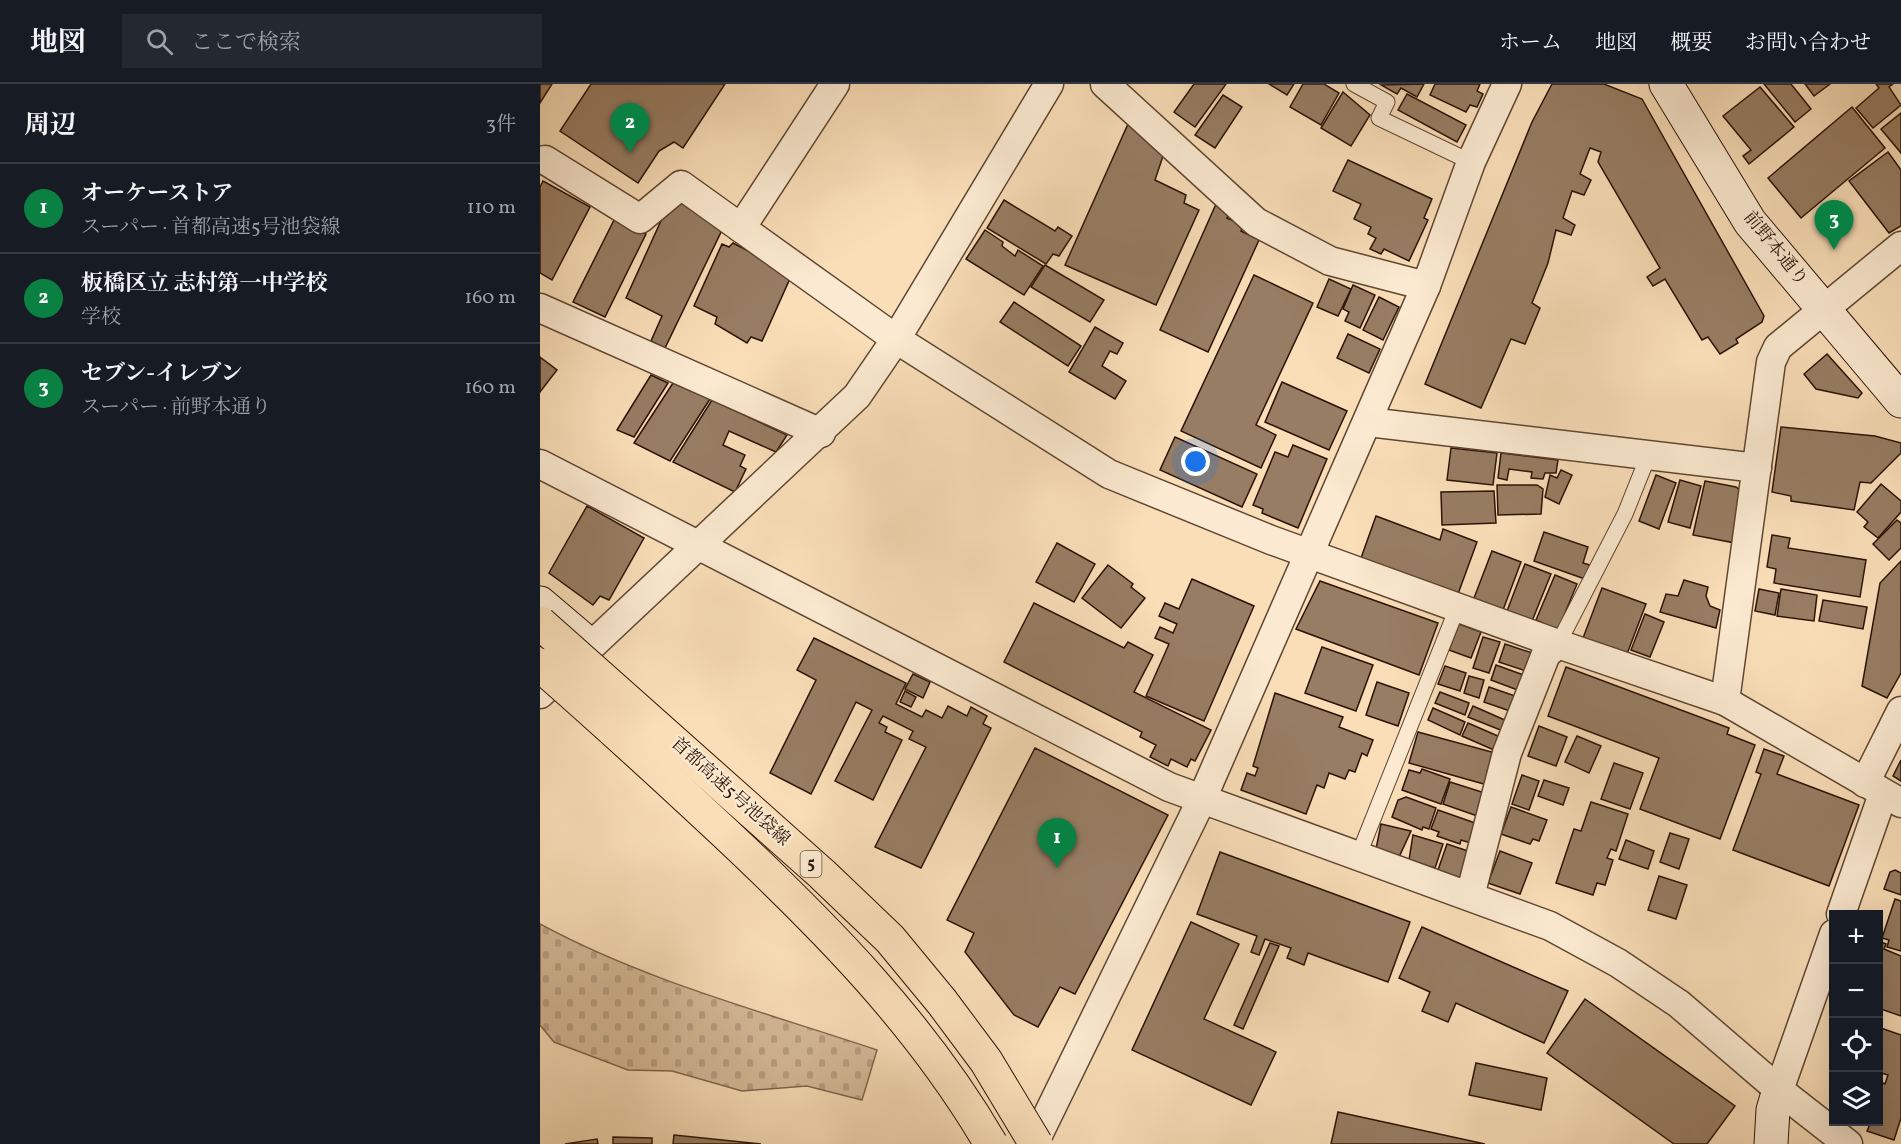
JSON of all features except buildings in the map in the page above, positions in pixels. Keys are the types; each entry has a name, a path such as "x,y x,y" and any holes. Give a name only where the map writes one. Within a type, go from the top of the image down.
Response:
{"highway":[{"name":"首都高速5号池袋線","path":"540,623 822,874 890,939 942,1002 1040,1140"},
{"name":"首都高速5号池袋線","path":"542,682 618,732 806,909 860,966 938,1063 991,1144"}],"street":[{"path":"741,228 835,84"},
{"path":"983,1144 927,1060 848,963 760,875 542,682 591,647 697,545 821,433 857,396 896,339 1049,84"},
{"path":"1104,84 1256,222 1330,261 1426,286"},
{"path":"1040,1140 1202,801 1426,286 1471,162 1507,84"},
{"name":"前野本通り","path":"1666,84 1750,222 1901,401"},
{"path":"542,164 640,219 681,185 896,339 1109,474 1308,553 1558,644 1725,700 1883,793"},
{"path":"1725,700 1774,354 1778,347 1901,246"},
{"path":"540,308 821,433"},
{"path":"1368,422 1757,468"},
{"path":"540,464 1169,787 1202,801 1359,854 1550,926 1618,963 1679,1004 1779,1090 1848,1144"},
{"path":"540,603 591,647 860,897 924,963 977,1035 1040,1140"},
{"path":"1470,896 1507,753 1546,654 1558,644"},
{"path":"1842,910 1883,793 1901,711"},
{"path":"1771,1144 1773,1110 1829,946"}],"lane":[{"path":"1354,84 1387,102 1379,118 1471,162"},
{"path":"1558,644 1625,514 1649,454"},
{"path":"1359,854 1458,606"}],"green space":[{"path":"540,924 580,944 663,979 877,1050 862,1100 807,1086 742,1091 672,1071 628,1070 554,1042 540,1025"}],"place":[{"name":"板橋区立 志村第一中学校","path":"630,153"},
{"name":"セブン-イレブン","path":"1834,250"},
{"name":"オーケーストア","path":"1057,868"}]}
